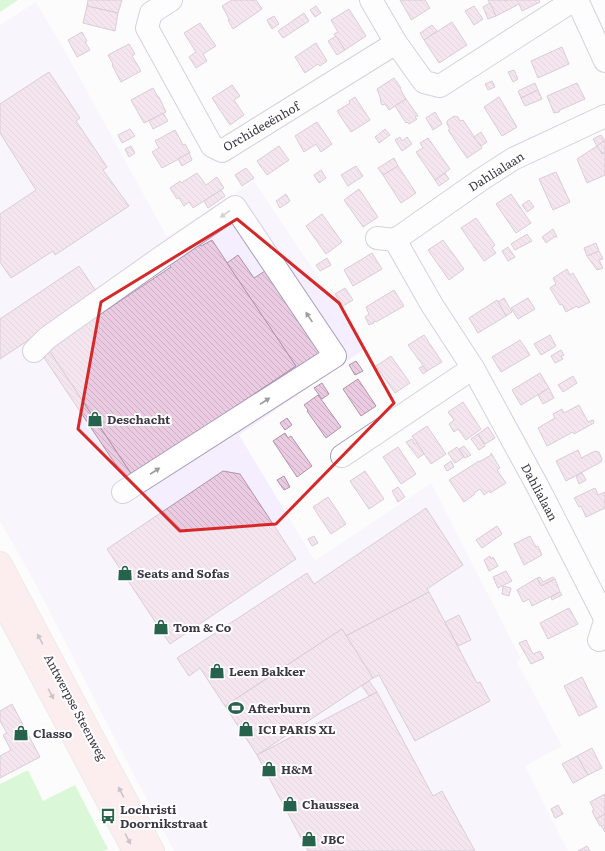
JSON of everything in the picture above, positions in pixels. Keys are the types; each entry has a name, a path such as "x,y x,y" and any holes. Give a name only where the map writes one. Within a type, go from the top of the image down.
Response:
{"main road":[{"name":"Antwerpse Steenweg","path":"0,563 14,623 153,851"},
{"name":"Antwerpse Steenweg","path":"0,598 134,851"}],"street":[{"name":"Orchideeënhof","path":"171,0 151,13 147,28 212,146 222,151 396,43"},
{"path":"371,0 396,43 424,82 440,86 574,0"},
{"path":"578,0 605,61"},
{"name":"Dahlialaan","path":"603,626 538,487 473,368 432,305 386,239 513,159 605,116"},
{"path":"34,351 47,338 124,283 235,208 335,356 123,492"},
{"path":"342,456 473,368"}],"highlighted area":[{"path":"237,219 339,303 394,403 276,524 180,531 78,429 101,302"}],"shaded area":[{"path":"36,2 66,53 167,237 254,181 366,348 239,435 315,561 431,483 521,659 517,662 562,746 525,766 568,851 174,851 34,581 0,521 0,25"}],"green space":[{"path":"0,0 18,0 0,12"},
{"path":"28,770 43,801 75,785 108,849 103,851 0,851 0,784"}],"building":[{"path":"88,0 122,0 118,13 87,6"},
{"path":"232,0 256,0 262,9 233,29 222,6"},
{"path":"400,0 425,0 430,8 411,20"},
{"path":"488,0 539,0 540,2 522,11 519,4 496,16"},
{"path":"490,3 496,16 488,19 483,7"},
{"path":"87,6 118,13 115,31 83,23"},
{"path":"316,6 321,13 315,17 310,10"},
{"path":"474,6 483,19 474,25 465,11"},
{"path":"349,9 366,36 345,50 334,34 338,32 331,20"},
{"path":"304,13 309,21 283,38 278,31"},
{"path":"274,16 279,24 272,29 267,20"},
{"path":"452,22 467,45 439,63 424,40"},
{"path":"200,23 216,46 203,54 207,61 196,68 189,57 196,52 184,33"},
{"path":"432,25 437,31 424,40 420,33"},
{"path":"82,32 87,41 85,42 90,50 77,57 68,40"},
{"path":"336,36 345,50 337,55 328,41"},
{"path":"316,43 327,61 320,66 318,64 305,73 295,57"},
{"path":"129,44 135,54 132,56 141,71 121,82 108,55"},
{"path":"562,47 569,64 538,78 531,61"},
{"path":"514,70 518,79 513,82 508,72"},
{"path":"49,72 80,118 76,121 107,167 103,170 129,206 55,255 53,251 11,278 0,262 0,214 36,190 0,133 0,104"},
{"path":"394,78 406,99 389,110 385,104 382,105 377,89"},
{"path":"492,81 495,87 488,90 485,84"},
{"path":"535,83 538,90 521,98 518,91"},
{"path":"577,83 585,99 554,113 547,96"},
{"path":"232,85 240,96 234,100 244,115 230,125 212,98"},
{"path":"153,88 166,112 144,123 131,100"},
{"path":"538,90 542,99 525,106 521,98"},
{"path":"355,97 370,120 351,132 337,111 350,103 349,101"},
{"path":"499,97 517,127 502,136 484,107"},
{"path":"406,99 418,116 415,117 417,119 409,124 407,122 406,123 395,106"},
{"path":"435,112 442,124 433,130 426,118"},
{"path":"163,113 168,121 153,129 149,121"},
{"path":"454,116 458,117 460,121 463,120 482,148 467,158 448,130 450,129 447,121"},
{"path":"317,122 332,144 321,152 316,144 304,152 295,136"},
{"path":"130,129 135,136 122,143 118,135"},
{"path":"385,129 390,135 379,143 375,137"},
{"path":"175,130 183,145 185,144 190,153 162,168 152,152 159,148 155,141"},
{"path":"481,132 487,142 481,146 474,137"},
{"path":"601,135 605,141 597,146 593,139"},
{"path":"400,137 402,141 407,137 412,144 402,151 395,140"},
{"path":"428,138 450,169 435,180 416,152 423,148 420,143"},
{"path":"605,140 605,152 602,154 597,146"},
{"path":"131,146 135,153 129,157 125,149"},
{"path":"279,146 289,160 267,175 257,161"},
{"path":"597,146 602,154 605,152 605,175 587,183 577,159"},
{"path":"189,153 192,160 182,166 178,159"},
{"path":"394,158 398,166 383,175 378,168"},
{"path":"356,166 363,176 348,186 341,175"},
{"path":"398,166 416,193 401,203 383,175"},
{"path":"246,168 254,178 242,186 235,175"},
{"path":"321,170 326,178 319,183 314,175"},
{"path":"556,172 570,202 553,210 539,179"},
{"path":"197,173 206,185 217,177 224,188 193,208 189,202 184,206 179,198 177,199 170,188 180,181 181,183"},
{"path":"445,173 449,179 439,186 435,180"},
{"path":"359,189 378,217 363,227 344,200"},
{"path":"221,190 225,196 208,208 204,201"},
{"path":"286,194 290,201 280,208 276,201"},
{"path":"511,194 531,223 516,233 496,204"},
{"path":"529,200 534,207 527,212 522,205"},
{"path":"322,214 342,242 326,254 306,226"},
{"path":"476,218 495,245 492,248 496,253 484,261 461,228"},
{"path":"553,229 557,237 554,237 546,243 542,237"},
{"path":"527,234 532,241 515,250 511,244"},
{"path":"196,237 201,246 212,240 296,366 132,475 48,349 171,267 164,258"},
{"path":"443,240 464,269 449,280 428,250"},
{"path":"596,243 599,251 587,256 584,248"},
{"path":"508,247 515,257 508,261 502,251"},
{"path":"599,251 603,259 599,260 603,268 597,270 587,256"},
{"path":"372,253 382,269 353,286 344,270"},
{"path":"238,255 254,278 265,271 325,360 260,403 255,394 296,366 227,263"},
{"path":"327,258 331,265 320,271 316,265"},
{"path":"79,266 98,294 0,359 0,319"},
{"path":"567,269 570,275 573,273 590,302 578,308 577,306 566,312 550,288 556,284 553,278"},
{"path":"345,288 353,300 343,306 335,294"},
{"path":"394,290 404,306 369,325 365,317 369,314 366,307"},
{"path":"504,298 512,312 506,316 498,302"},
{"path":"528,298 535,309 518,319 511,308"},
{"path":"497,300 506,316 478,333 469,318"},
{"path":"424,335 442,362 427,371 408,345"},
{"path":"550,335 556,346 541,355 534,344"},
{"path":"520,340 530,355 501,372 492,357"},
{"path":"48,349 132,475 126,480 41,353"},
{"path":"561,350 564,355 561,356 563,359 555,363 551,356"},
{"path":"391,356 410,383 395,393 376,366"},
{"path":"356,361 363,371 355,375 349,365"},
{"path":"423,366 427,371 423,374 419,368"},
{"path":"540,373 549,388 521,405 512,390"},
{"path":"573,376 577,383 563,392 558,385"},
{"path":"358,379 376,406 361,416 343,389"},
{"path":"322,383 329,394 322,399 314,388"},
{"path":"549,388 554,398 543,404 538,395"},
{"path":"318,395 341,427 326,438 304,405"},
{"path":"463,402 481,429 466,440 458,429 454,432 449,424 454,420 448,412"},
{"path":"579,405 588,422 593,420 594,423 547,446 538,428 555,418 553,414 562,409 564,413"},
{"path":"287,418 292,425 285,430 280,423"},
{"path":"427,426 446,454 431,464 412,436"},
{"path":"488,427 495,438 485,444 478,434"},
{"path":"285,433 288,438 291,436 312,466 297,477 273,441"},
{"path":"478,434 485,446 479,450 471,439"},
{"path":"412,439 415,444 417,443 424,454 418,458 406,442"},
{"path":"464,446 471,455 465,458 459,449"},
{"path":"398,447 416,474 401,484 383,457"},
{"path":"457,447 464,457 455,463 448,453"},
{"path":"578,450 582,459 595,451 599,452 602,459 601,462 566,481 556,461"},
{"path":"491,453 500,468 497,470 506,483 484,495 480,489 464,502 449,480 491,455"},
{"path":"451,461 454,467 447,471 444,466"},
{"path":"223,471 240,474 296,559 170,644 107,549"},
{"path":"365,471 384,499 369,509 350,481"},
{"path":"582,473 586,480 579,484 576,476"},
{"path":"284,476 290,487 284,490 277,480"},
{"path":"398,487 405,497 398,502 392,491"},
{"path":"595,488 598,495 605,492 605,508 586,517 581,506 579,507 574,498"},
{"path":"328,497 346,524 331,534 313,507"},
{"path":"426,508 463,565 427,589 429,592 346,636 342,629 225,706 200,668 189,676 177,658 307,573 314,584"},
{"path":"497,526 502,534 482,548 476,540"},
{"path":"314,536 318,543 312,546 308,539"},
{"path":"530,536 536,547 538,546 542,555 524,565 514,544"},
{"path":"490,556 491,559 493,557 498,566 489,571 484,560"},
{"path":"506,571 512,581 498,588 493,577"},
{"path":"540,577 543,582 553,577 555,579 541,586 537,578"},
{"path":"537,578 541,586 555,579 560,592 532,606 529,599 523,602 517,590"},
{"path":"503,586 511,588 509,596 502,594"},
{"path":"429,592 477,683 480,682 490,701 415,741 379,675 373,678 346,636"},
{"path":"560,592 562,595 552,600 551,597"},
{"path":"569,608 578,624 548,639 540,623"},
{"path":"459,615 471,640 458,646 445,622"},
{"path":"342,629 373,678 257,755 225,706"},
{"path":"526,640 533,654 540,651 544,658 531,664 519,643"},
{"path":"582,677 597,707 579,716 564,686"},
{"path":"369,681 377,692 369,696 362,686"},
{"path":"377,692 433,796 442,791 475,851 308,851 257,755"},
{"path":"12,704 40,757 0,778 0,756 11,750 3,735 7,733 0,721 0,711"},
{"path":"592,748 602,768 588,775 577,756"},
{"path":"577,756 588,775 573,783 562,764"},
{"path":"605,794 605,814 596,819 590,802"},
{"path":"558,805 563,814 555,818 551,809"},
{"path":"605,814 605,832 596,819"},
{"path":"587,846 590,851 578,851"}],"place":[{"name":"Deschacht","path":"95,419"},
{"name":"Seats and Sofas","path":"125,573"},
{"name":"Tom & Co","path":"161,627"},
{"name":"Leen Bakker","path":"217,671"},
{"name":"Afterburn","path":"236,708"},
{"name":"ICI PARIS XL","path":"246,729"},
{"name":"Classo","path":"21,733"},
{"name":"H&M","path":"269,769"},
{"name":"Chaussea","path":"290,804"},
{"name":"Lochristi Doornikstraat","path":"108,816"},
{"name":"JBC","path":"309,839"}]}
